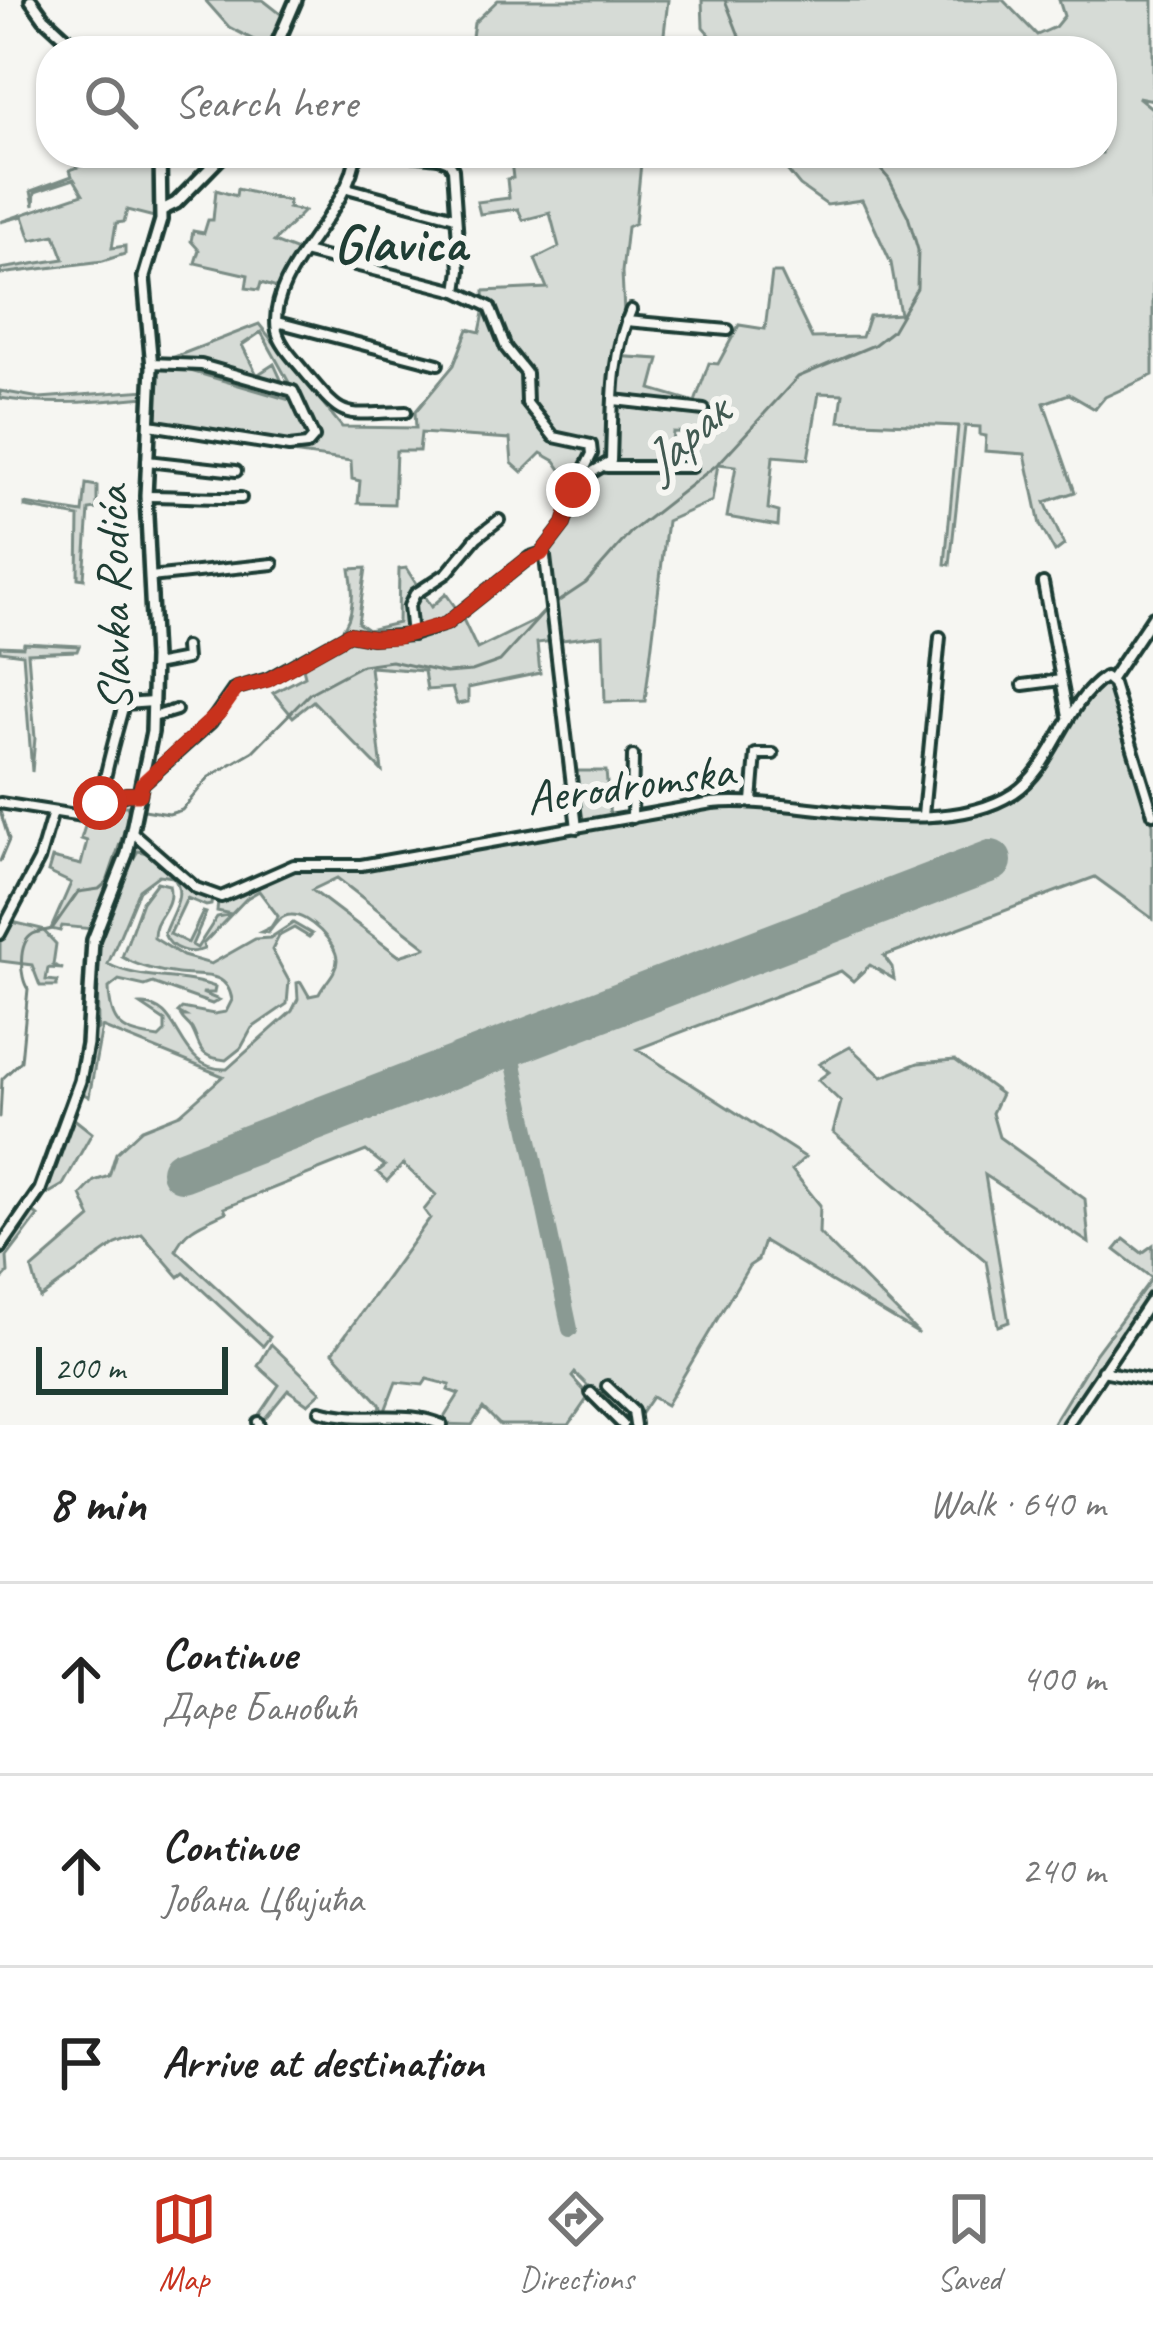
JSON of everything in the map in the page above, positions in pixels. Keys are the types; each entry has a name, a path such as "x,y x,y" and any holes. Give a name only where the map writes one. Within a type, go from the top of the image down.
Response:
{"main road":[{"path":"31,0 64,36"},
{"path":"280,36 296,0"},
{"name":"Slavka Rodića","path":"0,1248 46,1178 80,1081 93,940 132,832 153,717 146,496 151,363 144,277 162,210 161,168"},
{"path":"162,210 176,203 210,168"}],"street":[{"path":"352,168 347,188 288,281 277,322 283,344 340,412 358,416 406,412"},
{"path":"452,168 460,270 457,291"},
{"path":"347,188 455,217"},
{"path":"0,803 82,816 141,789 220,712 237,688 268,680 349,634 372,638 412,635 446,624 525,561 541,554 564,524 590,460 591,445 554,436 527,403 526,373 506,348 490,307 457,291 304,253"},
{"path":"605,467 611,461 620,336 631,310"},
{"path":"626,321 728,330"},
{"path":"277,322 438,364"},
{"path":"150,425 289,446 307,445 314,437 293,391 201,365 151,363"},
{"path":"614,400 704,410"},
{"path":"147,461 236,471"},
{"path":"579,480 605,467 692,467"},
{"path":"146,496 242,498"},
{"path":"412,635 411,599 447,573 477,537 499,520"},
{"path":"541,554 547,562 556,628 577,828"},
{"path":"150,577 273,564"},
{"path":"1043,584 1068,717"},
{"name":"Aerodromska","path":"132,832 196,888 221,897 295,865 361,865 712,803 752,801 923,815 976,808 1016,792 1088,690 1102,678 1111,679 1153,616"},
{"path":"923,815 940,637"},
{"path":"154,664 186,659 185,647"},
{"path":"1111,679 1153,814"},
{"path":"1023,685 1061,680"},
{"path":"101,807 99,796 124,704 153,702"},
{"path":"153,717 176,710"},
{"path":"752,801 756,754 773,754"},
{"path":"632,818 633,756"},
{"path":"0,934 39,860 52,812"},
{"path":"1067,1425 1153,1297"},
{"path":"1102,1371 1153,1381"},
{"path":"607,1386 633,1411 635,1425"},
{"path":"591,1394 623,1425"},
{"path":"320,1411 347,1418 407,1416 439,1424"}],"shaded area":[{"path":"205,0 263,0 286,18 279,36 246,36 229,27"},
{"path":"498,0 668,0 664,36 472,36 474,23"},
{"path":"702,0 1003,0 1037,35 1055,27 1064,16 1059,0 1153,0 1153,100 1138,97 1153,109 1153,375 1105,397 1095,409 1069,394 1044,403 1075,492 1045,502 1064,545 1055,552 1040,525 1025,454 985,451 986,436 980,435 980,427 965,426 950,565 945,564 958,426 839,421 843,394 819,393 808,459 773,456 768,509 779,512 778,526 727,517 736,466 718,464 712,501 667,521 645,701 605,702 603,635 537,643 540,673 468,688 468,702 457,704 452,688 427,690 424,671 370,667 382,771 313,701 293,717 273,693 305,676 301,660 328,644 345,625 352,602 350,569 366,568 358,623 368,630 398,623 399,569 406,568 431,607 446,594 477,649 536,620 553,602 548,546 567,522 575,491 585,476 609,469 693,471 698,433 673,432 670,463 604,466 592,471 582,478 573,487 555,461 541,453 522,472 512,463 510,439 421,433 419,451 396,451 394,504 358,503 360,481 352,479 351,461 291,453 316,445 317,433 261,332 242,345 257,375 274,364 281,388 200,363 159,363 259,324 342,427 416,428 415,412 454,365 468,329 480,332 484,291 547,288 535,259 559,247 550,213 523,220 518,209 480,214 477,202 509,198 507,179 513,178 512,168 640,168 635,223 627,227 624,313 613,356 659,359 651,389 695,402 709,363 718,364 739,325 765,329 772,273 781,273 812,338 862,337 869,316 900,314 891,263 862,200 827,205 800,186 785,168 1117,168 1117,36 711,36 703,27"},
{"path":"156,168 158,218 127,210 124,222 116,223 112,248 125,246 125,254 0,274 0,269 64,259 55,235 31,240 23,216 0,222 83,194 74,179 35,192 34,206 31,191 72,176 70,170"},
{"path":"237,189 289,201 288,208 304,211 274,242 300,252 283,290 261,283 259,290 246,288 248,275 195,263 199,250 191,241 193,231 204,233 208,220 213,220 216,190 236,196"},
{"path":"177,367 293,401 311,437 302,446 155,425 156,369"},
{"path":"146,390 146,397 91,402 0,398 0,391 40,398"},
{"path":"86,484 97,486 97,509 89,510 84,579 78,578 79,517 25,504 83,513"},
{"path":"24,643 79,646 77,651 28,653 35,738 32,772 23,654 0,651 0,646 23,647"},
{"path":"1107,680 1153,824 1153,919 1095,877 884,956 894,979 870,965 853,981 841,971 637,1049 805,1157 792,1170 820,1205 819,1233 919,1334 764,1241 758,1260 749,1266 666,1405 652,1397 633,1425 627,1425 575,1373 572,1377 589,1396 569,1425 500,1425 483,1408 472,1425 440,1424 459,1394 448,1390 450,1385 427,1379 423,1385 396,1382 383,1416 380,1404 333,1352 430,1218 424,1210 436,1195 403,1164 387,1181 377,1172 385,1166 366,1151 224,1208 226,1212 196,1226 180,1242 176,1250 270,1337 263,1346 184,1273 179,1277 142,1234 116,1244 40,1298 32,1269 91,1218 81,1195 94,1181 109,1176 116,1153 142,1129 180,1114 223,1076 102,1027 89,1097 82,1093 93,1032 98,1029 97,941 122,877 138,851 157,858 212,898 206,906 187,898 170,934 188,943 206,913 192,945 197,948 217,917 231,914 217,911 218,901 242,895 295,867 350,867 743,803 944,816 1014,796 1087,694","holes":["159,875 173,877 177,884 178,898 164,934 181,950 204,949 203,944 259,891 278,916 261,932 268,933 284,917 298,916 320,931 336,953 335,969 319,994 309,996 301,982 297,983 298,999 292,1011 227,1069 210,1067 198,1059 155,1007 141,1005 165,1021 165,1032 159,1038 127,1030 112,1011 109,988 119,980 145,986 153,983 212,1004 219,1000 202,993 214,993 215,987 108,964 139,890","337,878 426,947 426,948 399,956 312,890"]},
{"path":"574,771 606,771 610,819 579,822"},
{"path":"127,806 129,812 122,853 93,929 51,929 71,883 48,872 52,858 81,865 86,823"},
{"path":"157,882 169,885 170,893 154,938 183,956 211,964 293,923 312,934 309,937 294,928 279,936 272,950 289,981 287,1004 252,1028 241,1048 226,1060 205,1054 181,1016 185,1016 178,1012 182,1008 226,1012 232,1000 225,983 212,976 156,970 122,957 142,902"},
{"path":"8,921 42,929 56,944 53,965 63,969 48,968 46,980 57,981 57,986 40,986 32,965 0,961 0,940"},
{"path":"850,1047 882,1077 918,1063 955,1060 1001,1094 992,1113 999,1137 1085,1199 1089,1243 985,1175 1009,1322 998,1326 986,1261 833,1132 841,1102 818,1080 829,1072 819,1064"},
{"path":"73,1118 92,1133 63,1185 44,1196 33,1212 38,1216 7,1257 8,1273 0,1282 0,1255 44,1190"},
{"path":"1124,1239 1142,1253 1153,1245 1153,1291 1063,1425 1052,1425 1096,1353 1152,1278 1115,1250"},
{"path":"271,1344 321,1392 308,1404 288,1390 262,1422 254,1422 279,1385 258,1366"}],"waterway":[{"name":"Јарак","path":"725,0 739,36"},
{"name":"Јарак","path":"138,809 169,814 182,810 209,777 253,751 310,693 362,665 391,661 446,673 472,671 500,661 547,609 586,583 631,532 719,463 798,377 874,345 892,331 917,288 918,250 908,216 879,168"},
{"path":"0,811 9,840 0,861"},
{"name":"Јарак","path":"0,1117 2,1079 21,1061 28,989 22,970 24,945 33,934 52,929 78,892 99,889 107,882 130,814"}],"taxiway":[{"path":"510,1045 570,1329"}],"runway":[{"path":"182,1171 991,861"}],"district":[{"name":"Glavica","path":"400,243"}],"route":[{"path":"100,803 101,807 125,794 140,794 142,784 220,712 234,689 268,680 349,634 398,637 446,624 533,555 541,554 561,530 573,490"}]}
